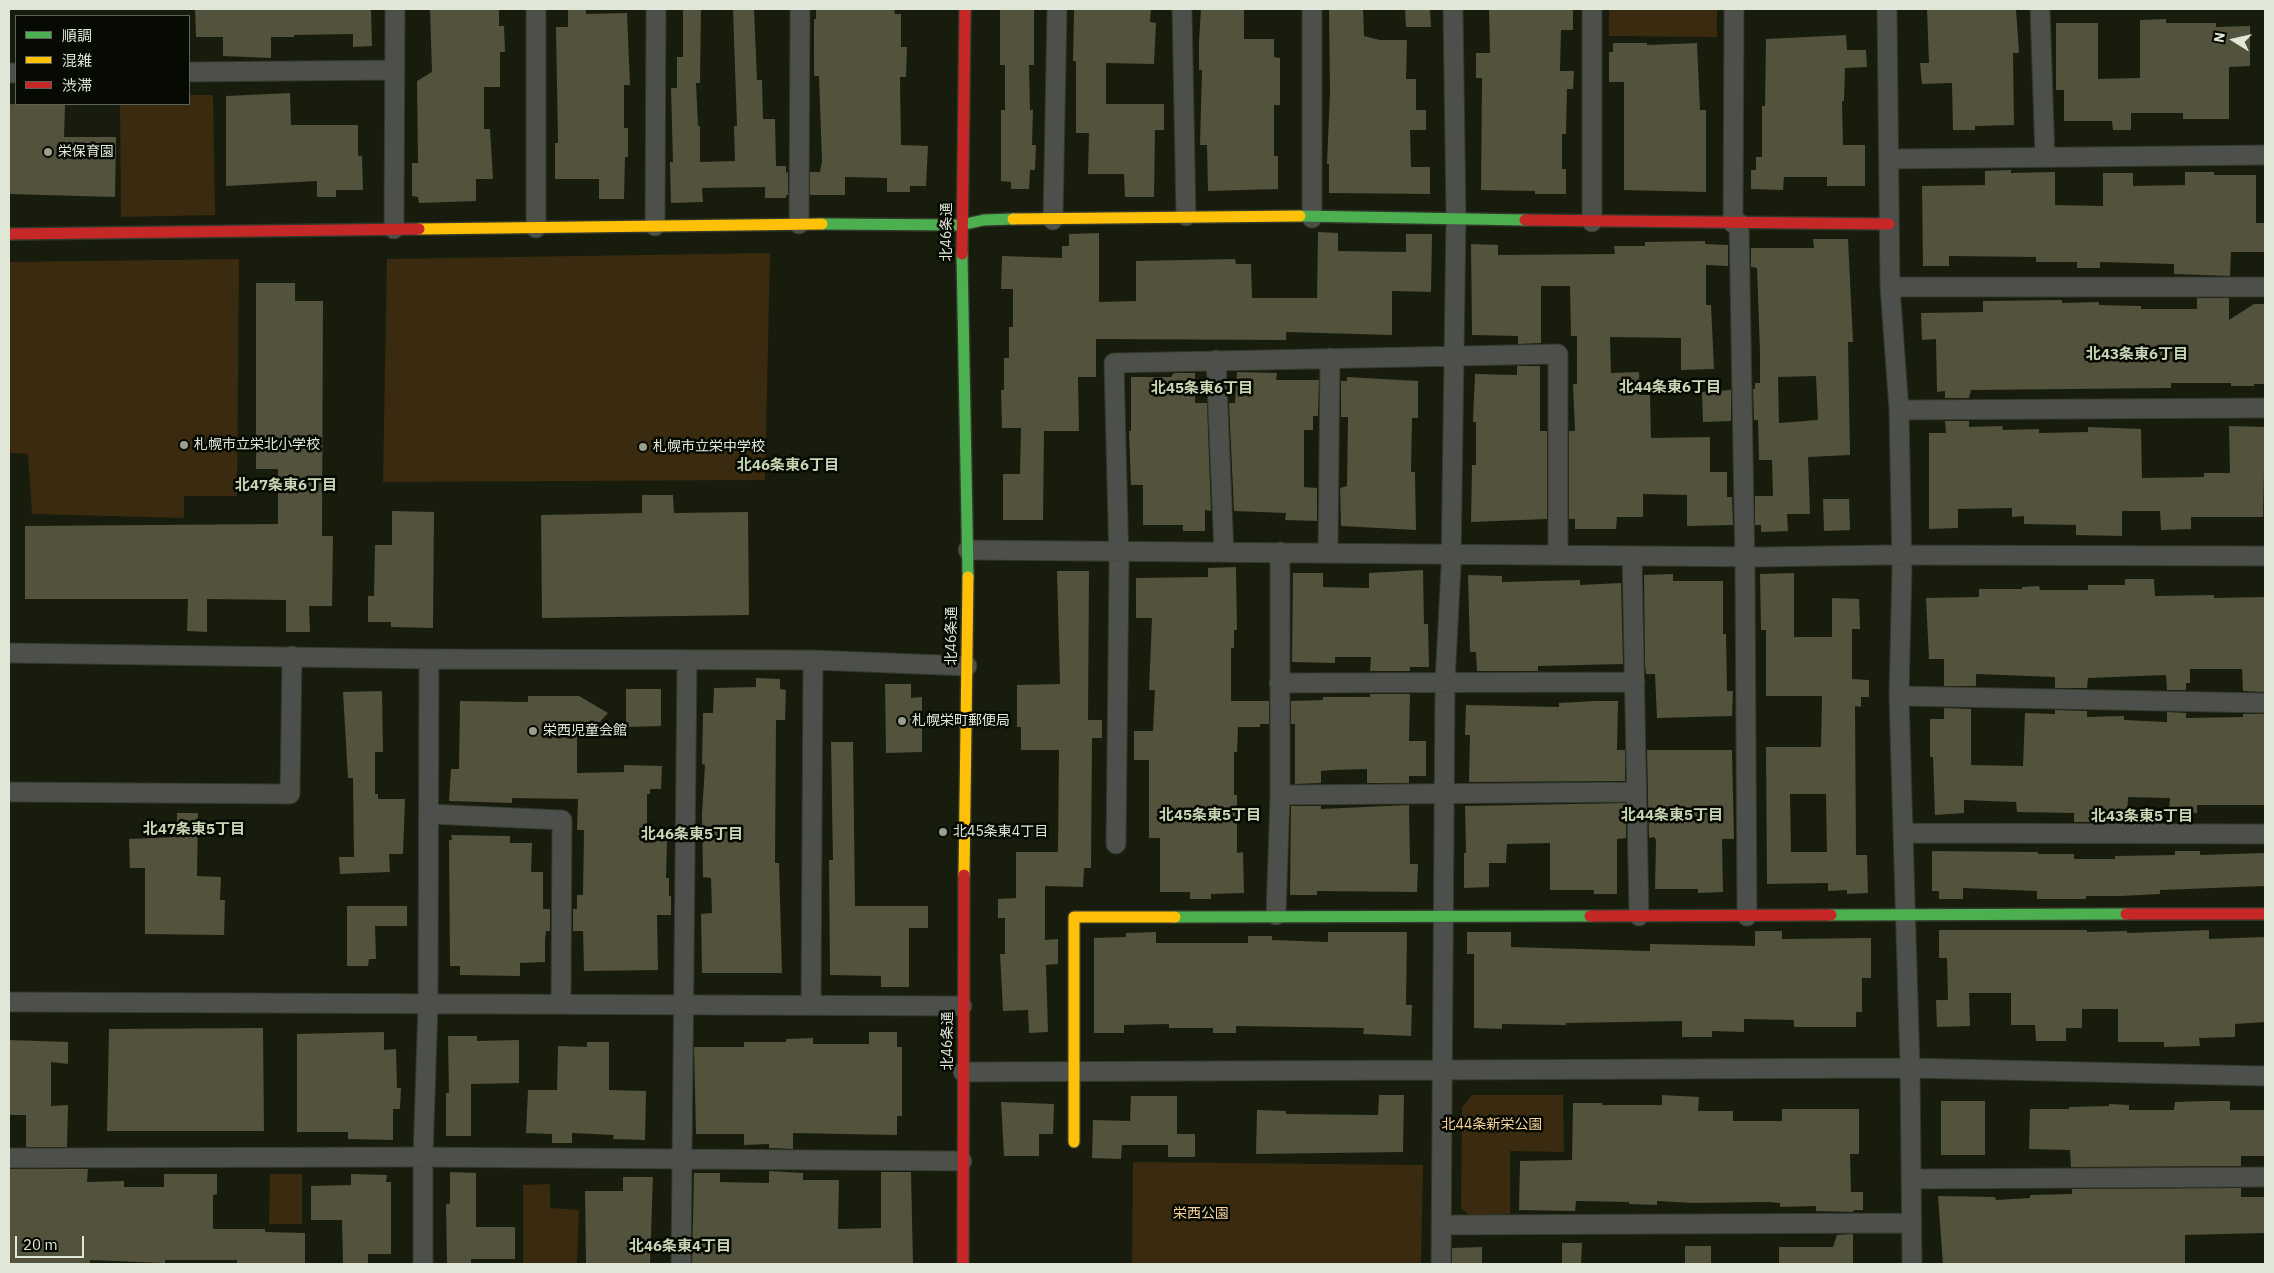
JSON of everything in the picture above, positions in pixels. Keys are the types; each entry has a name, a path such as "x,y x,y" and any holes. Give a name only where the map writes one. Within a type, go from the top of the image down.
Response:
{"street":[{"path":"394,229 395,9"},
{"path":"536,9 536,228"},
{"path":"655,226 656,9"},
{"path":"799,224 800,9"},
{"name":"北46条通","path":"962,1264 962,1006 968,550 961,225 965,9"},
{"path":"1053,220 1057,9"},
{"path":"1182,9 1186,216"},
{"path":"1312,9 1312,218"},
{"path":"1441,1264 1444,1069 1445,682 1451,553 1456,217 1453,9"},
{"path":"1592,9 1592,222"},
{"path":"1734,9 1736,223 1745,557 1747,916"},
{"path":"1887,9 1890,287 1899,410 1902,555 1899,696 1910,1068 1912,1264"},
{"path":"2040,9 2045,157"},
{"path":"190,72 394,70"},
{"path":"1889,159 2265,155"},
{"path":"9,234 799,224 961,225 984,220 1186,216 1312,218 1456,217 1592,222 1889,224"},
{"path":"1890,287 2265,287"},
{"path":"1116,844 1119,551 1114,362 1558,354 1558,555"},
{"path":"1328,552 1330,358"},
{"path":"1216,360 1224,552"},
{"path":"1899,410 2265,408"},
{"path":"968,550 1745,557 1902,555 2265,556"},
{"path":"1276,915 1280,796 1280,552"},
{"path":"1632,556 1639,916"},
{"path":"9,652 429,659 813,660 967,666"},
{"path":"9,792 290,794 292,656"},
{"path":"423,1264 423,1157 428,1005 429,659"},
{"path":"681,1264 682,1005 688,660"},
{"path":"812,1005 813,660"},
{"path":"1279,683 1634,682"},
{"path":"1899,696 2265,703"},
{"path":"1280,796 1637,792"},
{"path":"429,814 562,820 561,1003"},
{"path":"1903,833 2265,834"},
{"path":"1074,1142 1074,917 2265,914"},
{"path":"9,1002 962,1006"},
{"path":"963,1072 1910,1068 2265,1076"},
{"path":"9,1158 423,1157 962,1161"},
{"path":"1911,1179 2265,1177"},
{"path":"1442,1225 1911,1223"}],"green space":[{"path":"1609,9 1717,9 1717,37 1609,36"},
{"path":"190,95 213,95 215,215 121,217 120,105 190,105"},
{"path":"770,253 765,480 383,482 387,259"},
{"path":"239,259 237,496 184,496 184,518 32,514 28,454 9,453 9,262"},
{"name":"北44条新栄公園","path":"1472,1095 1563,1095 1564,1152 1510,1151 1510,1214 1469,1215 1461,1208 1462,1107"},
{"name":"栄西公園","path":"1133,1162 1423,1165 1421,1264 1132,1264"},
{"path":"270,1174 302,1174 302,1224 269,1224"},
{"path":"550,1184 550,1208 579,1210 577,1264 523,1264 523,1185"}],"building":[{"path":"195,9 371,9 372,46 353,47 353,34 294,35 294,37 271,37 271,58 223,56 223,37 196,37"},
{"path":"430,9 499,9 499,26 504,26 505,52 500,52 500,87 484,87 484,129 490,129 493,179 476,179 476,201 419,203 418,197 412,196 412,163 418,163 417,81 432,72"},
{"path":"568,9 586,9 586,14 627,13 630,85 624,85 624,128 628,128 628,157 625,157 624,199 599,199 599,179 555,179 555,143 558,143 556,27 568,27"},
{"path":"683,9 701,9 700,83 696,83 698,126 700,126 700,162 735,161 734,126 737,126 733,9 754,9 757,80 762,80 763,119 775,119 776,166 786,166 786,173 788,172 788,195 786,195 786,198 765,198 765,187 702,188 703,202 671,203 670,162 673,162 671,88 677,88 677,57 683,57"},
{"path":"816,9 894,9 895,14 901,14 901,47 907,47 906,77 900,77 901,145 928,146 926,186 910,186 910,192 887,192 887,178 845,177 845,195 810,195 810,172 820,172 822,161 819,76 814,76 814,19 816,19"},
{"path":"1000,9 1034,9 1034,65 1029,65 1030,110 1033,110 1032,145 1036,145 1035,170 1030,170 1029,189 1011,189 1011,182 1001,181 1001,110 1005,110 1005,65 1000,65"},
{"path":"1074,9 1151,9 1150,22 1156,23 1154,64 1106,63 1106,104 1164,104 1164,130 1155,130 1154,197 1125,197 1124,174 1088,174 1089,133 1076,133 1076,61 1073,61"},
{"path":"1201,9 1244,9 1244,39 1274,39 1274,57 1280,58 1280,105 1274,105 1274,156 1278,156 1278,189 1208,191 1207,145 1200,145 1202,70 1199,70 1199,42"},
{"path":"1329,9 1363,9 1364,36 1380,40 1407,40 1406,79 1416,79 1416,110 1426,110 1426,130 1410,130 1411,167 1430,167 1430,194 1329,193 1329,164 1327,164 1330,92"},
{"path":"1405,9 1430,9 1431,27 1406,27"},
{"path":"1489,9 1573,9 1573,30 1561,30 1560,71 1574,71 1573,89 1567,89 1566,134 1562,134 1562,169 1566,169 1566,194 1535,194 1535,191 1481,190 1482,78 1476,78 1476,53 1490,53"},
{"path":"1927,9 2016,9 2019,53 2013,53 2014,125 1975,126 1975,130 1953,130 1952,83 1922,84 1920,63 1929,63"},
{"path":"2166,19 2166,23 2216,23 2216,27 2250,26 2250,66 2229,67 2229,119 2183,119 2183,113 2131,113 2131,130 2113,130 2112,121 2064,121 2064,90 2056,90 2056,23 2098,23 2098,79 2140,78 2140,20"},
{"path":"1846,35 1847,50 1866,50 1867,67 1845,68 1844,101 1842,101 1843,145 1865,145 1865,186 1827,186 1827,177 1784,177 1783,190 1751,189 1751,170 1756,170 1756,157 1762,157 1762,106 1765,106 1766,39"},
{"path":"1613,43 1647,43 1647,45 1697,43 1700,110 1706,110 1706,192 1624,190 1624,82 1609,82 1609,52 1613,52"},
{"path":"290,93 291,125 358,125 358,156 362,156 363,190 336,190 336,197 317,197 317,181 226,186 226,96"},
{"path":"9,104 65,105 64,137 116,137 115,197 9,194"},
{"path":"2011,170 2011,173 2055,172 2055,205 2103,206 2103,173 2133,173 2133,186 2185,185 2185,172 2214,172 2214,175 2256,175 2256,223 2265,223 2265,252 2231,252 2230,276 2174,274 2174,264 2100,262 2100,268 2077,268 2077,262 2036,262 2036,257 1949,256 1949,266 1923,266 1922,186 1985,185 1985,171"},
{"path":"1318,232 1338,233 1338,251 1406,252 1406,234 1432,234 1431,292 1392,291 1392,335 1286,332 1286,340 1096,339 1096,377 1078,377 1079,431 1044,431 1043,520 1003,520 1003,474 1020,474 1021,428 1002,428 1001,390 1004,390 1004,358 1009,358 1009,327 1013,327 1013,289 1001,289 1002,256 1062,258 1062,246 1069,246 1069,234 1099,233 1099,302 1136,301 1136,261 1235,259 1236,264 1251,264 1252,298 1317,298"},
{"path":"1813,239 1848,239 1853,342 1848,342 1850,455 1808,457 1810,514 1787,514 1788,531 1761,532 1761,525 1755,525 1755,496 1773,496 1772,460 1759,460 1758,420 1754,420 1753,389 1755,389 1755,383 1760,383 1760,351 1757,268 1751,267 1751,248 1814,248","holes":["1816,376 1818,420 1779,423 1778,377"]},
{"path":"1705,241 1705,244 1728,245 1728,266 1706,265 1706,305 1711,305 1714,369 1681,370 1681,338 1610,337 1611,373 1639,372 1640,395 1650,395 1651,438 1710,437 1710,472 1727,472 1727,497 1732,497 1733,525 1687,526 1687,495 1643,494 1643,517 1617,517 1616,529 1575,529 1575,519 1569,519 1569,431 1575,431 1573,384 1577,384 1577,336 1571,336 1570,286 1541,286 1541,343 1518,344 1518,336 1472,335 1471,244 1498,245 1498,255 1615,254 1614,246 1645,246 1645,242"},
{"path":"256,283 295,283 295,301 323,301 322,536 333,536 332,606 309,606 310,632 286,632 286,600 207,599 207,632 187,631 188,599 25,599 25,526 278,524 278,469 256,469"},
{"path":"2197,298 2229,298 2229,320 2254,304 2265,304 2265,384 2231,386 2231,383 2171,383 2171,388 1971,390 1969,398 1945,398 1945,391 1937,392 1936,339 1922,340 1921,313 1983,312 1983,301 2062,300 2062,303 2099,302 2099,305 2141,306 2141,309 2197,309"},
{"path":"1517,366 1540,366 1540,431 1547,431 1547,519 1471,522 1472,465 1476,465 1476,422 1473,422 1475,374 1517,375"},
{"path":"1237,372 1277,373 1276,380 1319,380 1318,416 1313,416 1313,430 1304,430 1304,487 1317,488 1317,521 1285,520 1286,513 1234,511 1229,403 1235,403"},
{"path":"1174,373 1195,373 1195,403 1207,403 1211,511 1205,510 1205,531 1183,531 1183,525 1143,525 1143,485 1131,485 1129,431 1131,431 1131,377 1171,377"},
{"path":"1347,377 1418,381 1418,418 1412,418 1411,472 1415,472 1416,530 1341,526 1340,488 1347,486 1348,417 1341,417 1341,381 1347,381"},
{"path":"1731,390 1731,421 1703,422 1702,392"},
{"path":"1945,421 1969,421 1969,427 2002,426 2003,430 2039,429 2039,433 2088,432 2088,427 2141,429 2142,478 2204,477 2204,473 2230,473 2229,426 2265,427 2263,517 2191,517 2191,529 2161,530 2160,511 2122,511 2122,536 2076,535 2076,525 2024,524 2024,516 2012,517 2012,508 1958,509 1958,528 1929,529 1929,433 1946,433"},
{"path":"642,495 673,495 674,513 748,512 749,615 542,618 541,515 642,513"},
{"path":"1823,499 1849,499 1850,530 1824,531"},
{"path":"392,511 434,512 433,628 391,627 391,622 368,622 368,596 374,596 375,545 392,545"},
{"path":"1236,567 1237,630 1234,630 1234,648 1231,648 1231,701 1269,701 1269,724 1260,724 1260,727 1238,727 1237,752 1234,752 1234,795 1237,795 1237,853 1243,852 1244,893 1211,894 1211,899 1190,899 1190,892 1160,892 1160,838 1149,838 1149,760 1134,760 1134,731 1153,731 1155,690 1149,690 1152,618 1136,618 1136,578 1208,577 1208,568"},
{"path":"1423,570 1424,624 1428,624 1429,667 1410,667 1410,671 1370,671 1371,657 1335,657 1335,663 1292,662 1293,573 1323,573 1323,587 1369,588 1369,573"},
{"path":"1057,571 1089,571 1088,720 1102,720 1102,738 1092,738 1091,868 1084,868 1083,887 1045,886 1045,940 1058,939 1058,964 1046,965 1048,1032 1029,1033 1028,1010 1003,1011 1000,954 1005,954 1005,918 998,918 998,899 1016,898 1016,852 1058,852 1059,750 1021,750 1021,727 1017,727 1017,685 1060,684"},
{"path":"1794,573 1794,637 1832,637 1832,598 1859,599 1860,629 1852,629 1852,679 1869,680 1869,697 1861,697 1861,707 1855,706 1856,855 1867,855 1868,893 1847,894 1847,890 1828,891 1828,883 1767,884 1766,747 1821,747 1822,696 1766,696 1766,630 1761,630 1760,574","holes":["1790,794 1826,794 1827,852 1791,852"]},
{"path":"1673,574 1673,581 1723,581 1723,634 1726,634 1727,691 1733,691 1732,716 1657,718 1655,674 1646,674 1645,664 1644,575"},
{"path":"1468,575 1502,576 1502,582 1580,580 1580,585 1621,583 1623,664 1538,666 1538,671 1477,671 1476,652 1470,652"},
{"path":"2125,579 2154,579 2155,596 2214,595 2214,598 2265,597 2265,692 2243,691 2242,669 2190,669 2190,683 2186,683 2186,690 2167,690 2166,675 2088,678 2087,688 2055,688 2055,677 1976,674 1976,686 1944,686 1944,659 1929,659 1926,598 1979,597 1979,589 2022,589 2022,587 2039,586 2040,590 2088,590 2088,585 2125,585"},
{"path":"756,678 780,679 780,689 786,690 785,720 776,720 775,863 779,863 782,973 702,973 701,914 712,913 711,878 703,877 702,814 705,765 702,764 703,713 713,713 714,688 756,687"},
{"path":"885,684 911,684 911,698 922,697 922,752 886,753"},
{"path":"626,689 661,689 661,726 626,727"},
{"path":"382,691 383,752 375,752 375,794 378,794 378,799 405,799 403,854 389,854 390,872 340,874 339,857 354,857 353,778 348,778 343,692"},
{"path":"1370,694 1410,694 1409,741 1426,741 1426,776 1409,776 1409,783 1367,783 1367,769 1332,770 1321,771 1321,783 1295,784 1295,724 1291,724 1291,701 1323,700 1323,697 1370,697"},
{"path":"528,696 579,696 608,713 592,731 577,738 577,773 624,772 624,765 662,766 661,789 650,789 650,794 647,794 647,841 667,841 666,878 669,878 669,896 671,896 671,915 657,915 658,970 584,971 583,931 573,931 573,909 577,909 577,895 583,895 584,830 577,830 578,799 512,798 512,803 449,801 451,769 459,769 460,701 528,702"},
{"path":"1618,701 1617,750 1625,750 1625,781 1469,782 1470,735 1465,735 1466,705 1559,707 1559,703"},
{"path":"1944,708 1971,709 1971,765 2023,766 2025,713 2055,714 2055,710 2087,711 2087,717 2124,716 2124,720 2167,722 2167,712 2186,713 2186,718 2243,717 2243,714 2265,714 2265,805 2197,805 2197,813 2169,812 2170,798 2128,797 2127,822 2074,822 2074,813 2017,812 2016,802 1964,800 1964,813 1935,815 1933,757 1930,757 1930,719 1944,719"},
{"path":"831,742 853,742 855,906 928,906 928,928 909,928 909,987 881,987 881,976 830,975 829,860 833,860"},
{"path":"1647,750 1732,750 1734,839 1722,839 1723,892 1698,893 1698,889 1655,889 1656,840 1654,837 1649,838"},
{"path":"1626,803 1626,838 1617,839 1617,894 1594,894 1594,890 1550,890 1550,843 1507,844 1506,863 1489,863 1489,887 1464,888 1464,853 1466,853 1465,806"},
{"path":"1409,805 1410,864 1418,864 1417,892 1317,891 1317,895 1290,895 1291,806 1321,806 1321,809"},
{"path":"177,813 198,813 197,876 221,877 220,900 225,900 224,935 145,934 145,868 130,868 129,839 177,837"},
{"path":"451,835 510,836 510,843 532,843 531,872 543,872 543,909 550,909 550,931 546,931 545,940 545,962 520,963 520,976 460,975 460,966 450,966 449,840 452,840"},
{"path":"1932,851 2074,854 2074,859 2115,859 2115,856 2175,855 2175,851 2200,851 2200,855 2265,853 2265,886 2160,890 2160,894 2086,896 2086,899 2037,899 2037,891 1963,888 1963,899 1939,899 1939,891 1932,891"},
{"path":"347,906 407,906 407,926 375,926 376,959 369,959 368,966 347,966"},
{"path":"1939,930 2087,930 2087,932 2127,931 2127,933 2209,930 2209,939 2265,937 2265,1022 2235,1024 2235,1037 2199,1038 2200,1046 2164,1047 2164,1042 2118,1042 2118,1009 2082,1009 2082,1028 2066,1028 2066,1041 2036,1041 2035,1025 2011,1025 2011,993 1969,993 1970,1026 1937,1027 1936,1000 1948,1000 1947,958 1939,958"},
{"path":"1755,931 1782,931 1782,939 1871,938 1871,978 1862,978 1862,1012 1856,1012 1856,1027 1794,1027 1794,1020 1744,1019 1744,1032 1712,1031 1712,1037 1682,1037 1682,1021 1566,1023 1566,1025 1502,1024 1502,1029 1474,1028 1474,954 1467,954 1467,932 1511,932 1511,947 1650,951 1650,944 1755,946"},
{"path":"1156,932 1156,943 1248,943 1248,936 1272,936 1272,940 1328,942 1328,932 1407,932 1406,1005 1412,1005 1411,1036 1363,1034 1364,1028 1236,1026 1236,1033 1213,1033 1213,1028 1169,1028 1169,1024 1124,1025 1124,1033 1094,1033 1094,938 1126,937 1126,933"},
{"path":"263,1028 264,1131 107,1131 109,1029"},
{"path":"384,1032 384,1050 396,1049 397,1088 401,1088 400,1109 393,1109 393,1140 348,1139 348,1132 297,1132 297,1034"},
{"path":"869,1032 897,1032 897,1047 902,1047 902,1116 897,1116 897,1135 793,1133 793,1149 769,1148 769,1144 744,1145 744,1134 696,1134 694,1047 744,1047 744,1042 786,1042 786,1039 813,1038 813,1044 869,1044"},
{"path":"448,1036 477,1036 477,1041 519,1040 519,1083 471,1084 471,1136 446,1136 446,1093 449,1093"},
{"path":"9,1040 68,1042 68,1064 51,1062 51,1106 68,1105 67,1147 26,1147 26,1115 9,1115"},
{"path":"587,1042 609,1042 609,1090 646,1091 645,1140 613,1139 614,1135 572,1133 572,1143 552,1143 552,1134 526,1133 528,1090 557,1090 558,1046 587,1047"},
{"path":"1379,1095 1404,1095 1403,1152 1256,1154 1257,1110 1286,1111 1286,1114 1378,1115"},
{"path":"1662,1095 1699,1097 1698,1111 1733,1111 1733,1121 1782,1121 1782,1109 1859,1109 1859,1154 1850,1154 1851,1192 1863,1192 1863,1210 1854,1210 1853,1212 1816,1211 1816,1206 1780,1207 1780,1203 1769,1202 1693,1203 1657,1201 1657,1205 1629,1204 1629,1202 1576,1201 1575,1211 1519,1210 1520,1161 1572,1160 1573,1103 1662,1105"},
{"path":"1131,1096 1177,1096 1177,1134 1195,1134 1195,1157 1168,1157 1168,1145 1122,1145 1121,1159 1092,1158 1093,1120 1130,1121"},
{"path":"1941,1101 1985,1101 1985,1155 1941,1155"},
{"path":"2230,1101 2230,1110 2265,1110 2265,1156 2241,1156 2241,1166 2071,1167 2070,1150 2029,1149 2030,1109 2069,1109 2069,1107 2109,1106 2109,1104 2129,1105 2129,1110 2174,1110 2175,1102"},
{"path":"1001,1102 1054,1104 1053,1134 1039,1134 1039,1156 1004,1156"},
{"path":"9,1169 88,1169 87,1182 124,1181 124,1187 164,1187 164,1174 217,1174 217,1194 213,1195 213,1229 265,1229 265,1232 305,1233 305,1264 237,1264 237,1260 165,1260 165,1263 90,1260 90,1264 9,1264"},
{"path":"769,1171 803,1173 803,1180 839,1180 838,1229 881,1228 881,1172 911,1172 913,1264 692,1264 694,1173 720,1173 720,1182 769,1183"},
{"path":"450,1172 476,1173 476,1227 515,1227 515,1259 471,1259 471,1264 447,1264 446,1204 450,1204"},
{"path":"351,1174 387,1175 386,1182 391,1182 391,1254 368,1254 368,1264 343,1264 342,1220 311,1220 311,1186 351,1185"},
{"path":"623,1177 653,1177 650,1264 586,1264 585,1191 623,1191"},
{"path":"2241,1188 2241,1197 2265,1197 2265,1233 2185,1235 2185,1264 1943,1264 1938,1196 1995,1197 1996,1200 2030,1198 2030,1195 2072,1194 2072,1189"},
{"path":"1853,1234 1853,1264 1779,1264 1779,1247 1833,1247 1837,1235"},
{"path":"1562,1243 1582,1243 1581,1264 1562,1264"},
{"path":"1685,1246 1711,1246 1711,1264 1685,1264"},
{"path":"1482,1247 1482,1264 1452,1264 1452,1248"}],"traffic: fast":[{"path":"1300,216 1525,220"},
{"path":"822,224 961,225 984,220 1013,219"},
{"path":"962,254 968,577"},
{"path":"1831,915 2126,914"},
{"path":"1175,917 1590,916"}],"traffic: slow":[{"path":"1013,219 1300,216"},
{"path":"419,229 822,224"},
{"path":"964,875 968,577"},
{"path":"1074,1142 1074,917 1175,917"}],"traffic: jam":[{"path":"962,254 965,9"},
{"path":"1525,220 1889,224"},
{"path":"9,234 419,229"},
{"path":"963,1264 964,875"},
{"path":"2126,914 2265,914"},
{"path":"1590,916 1831,915"}],"place":[{"name":"栄保育園","path":"48,152"},
{"name":"札幌市立栄北小学校","path":"184,445"},
{"name":"札幌市立栄中学校","path":"643,447"},
{"name":"札幌栄町郵便局","path":"902,721"},
{"name":"栄西児童会館","path":"533,731"},
{"name":"北45条東4丁目","path":"943,832"}],"district":[{"name":"北43条東6丁目","path":"2137,355"},
{"name":"北44条東6丁目","path":"1670,388"},
{"name":"北45条東6丁目","path":"1202,389"},
{"name":"北46条東6丁目","path":"788,466"},
{"name":"北47条東6丁目","path":"286,486"},
{"name":"北45条東5丁目","path":"1210,816"},
{"name":"北44条東5丁目","path":"1672,816"},
{"name":"北43条東5丁目","path":"2142,817"},
{"name":"北47条東5丁目","path":"194,830"},
{"name":"北46条東5丁目","path":"692,835"},
{"name":"北46条東4丁目","path":"680,1247"}]}
